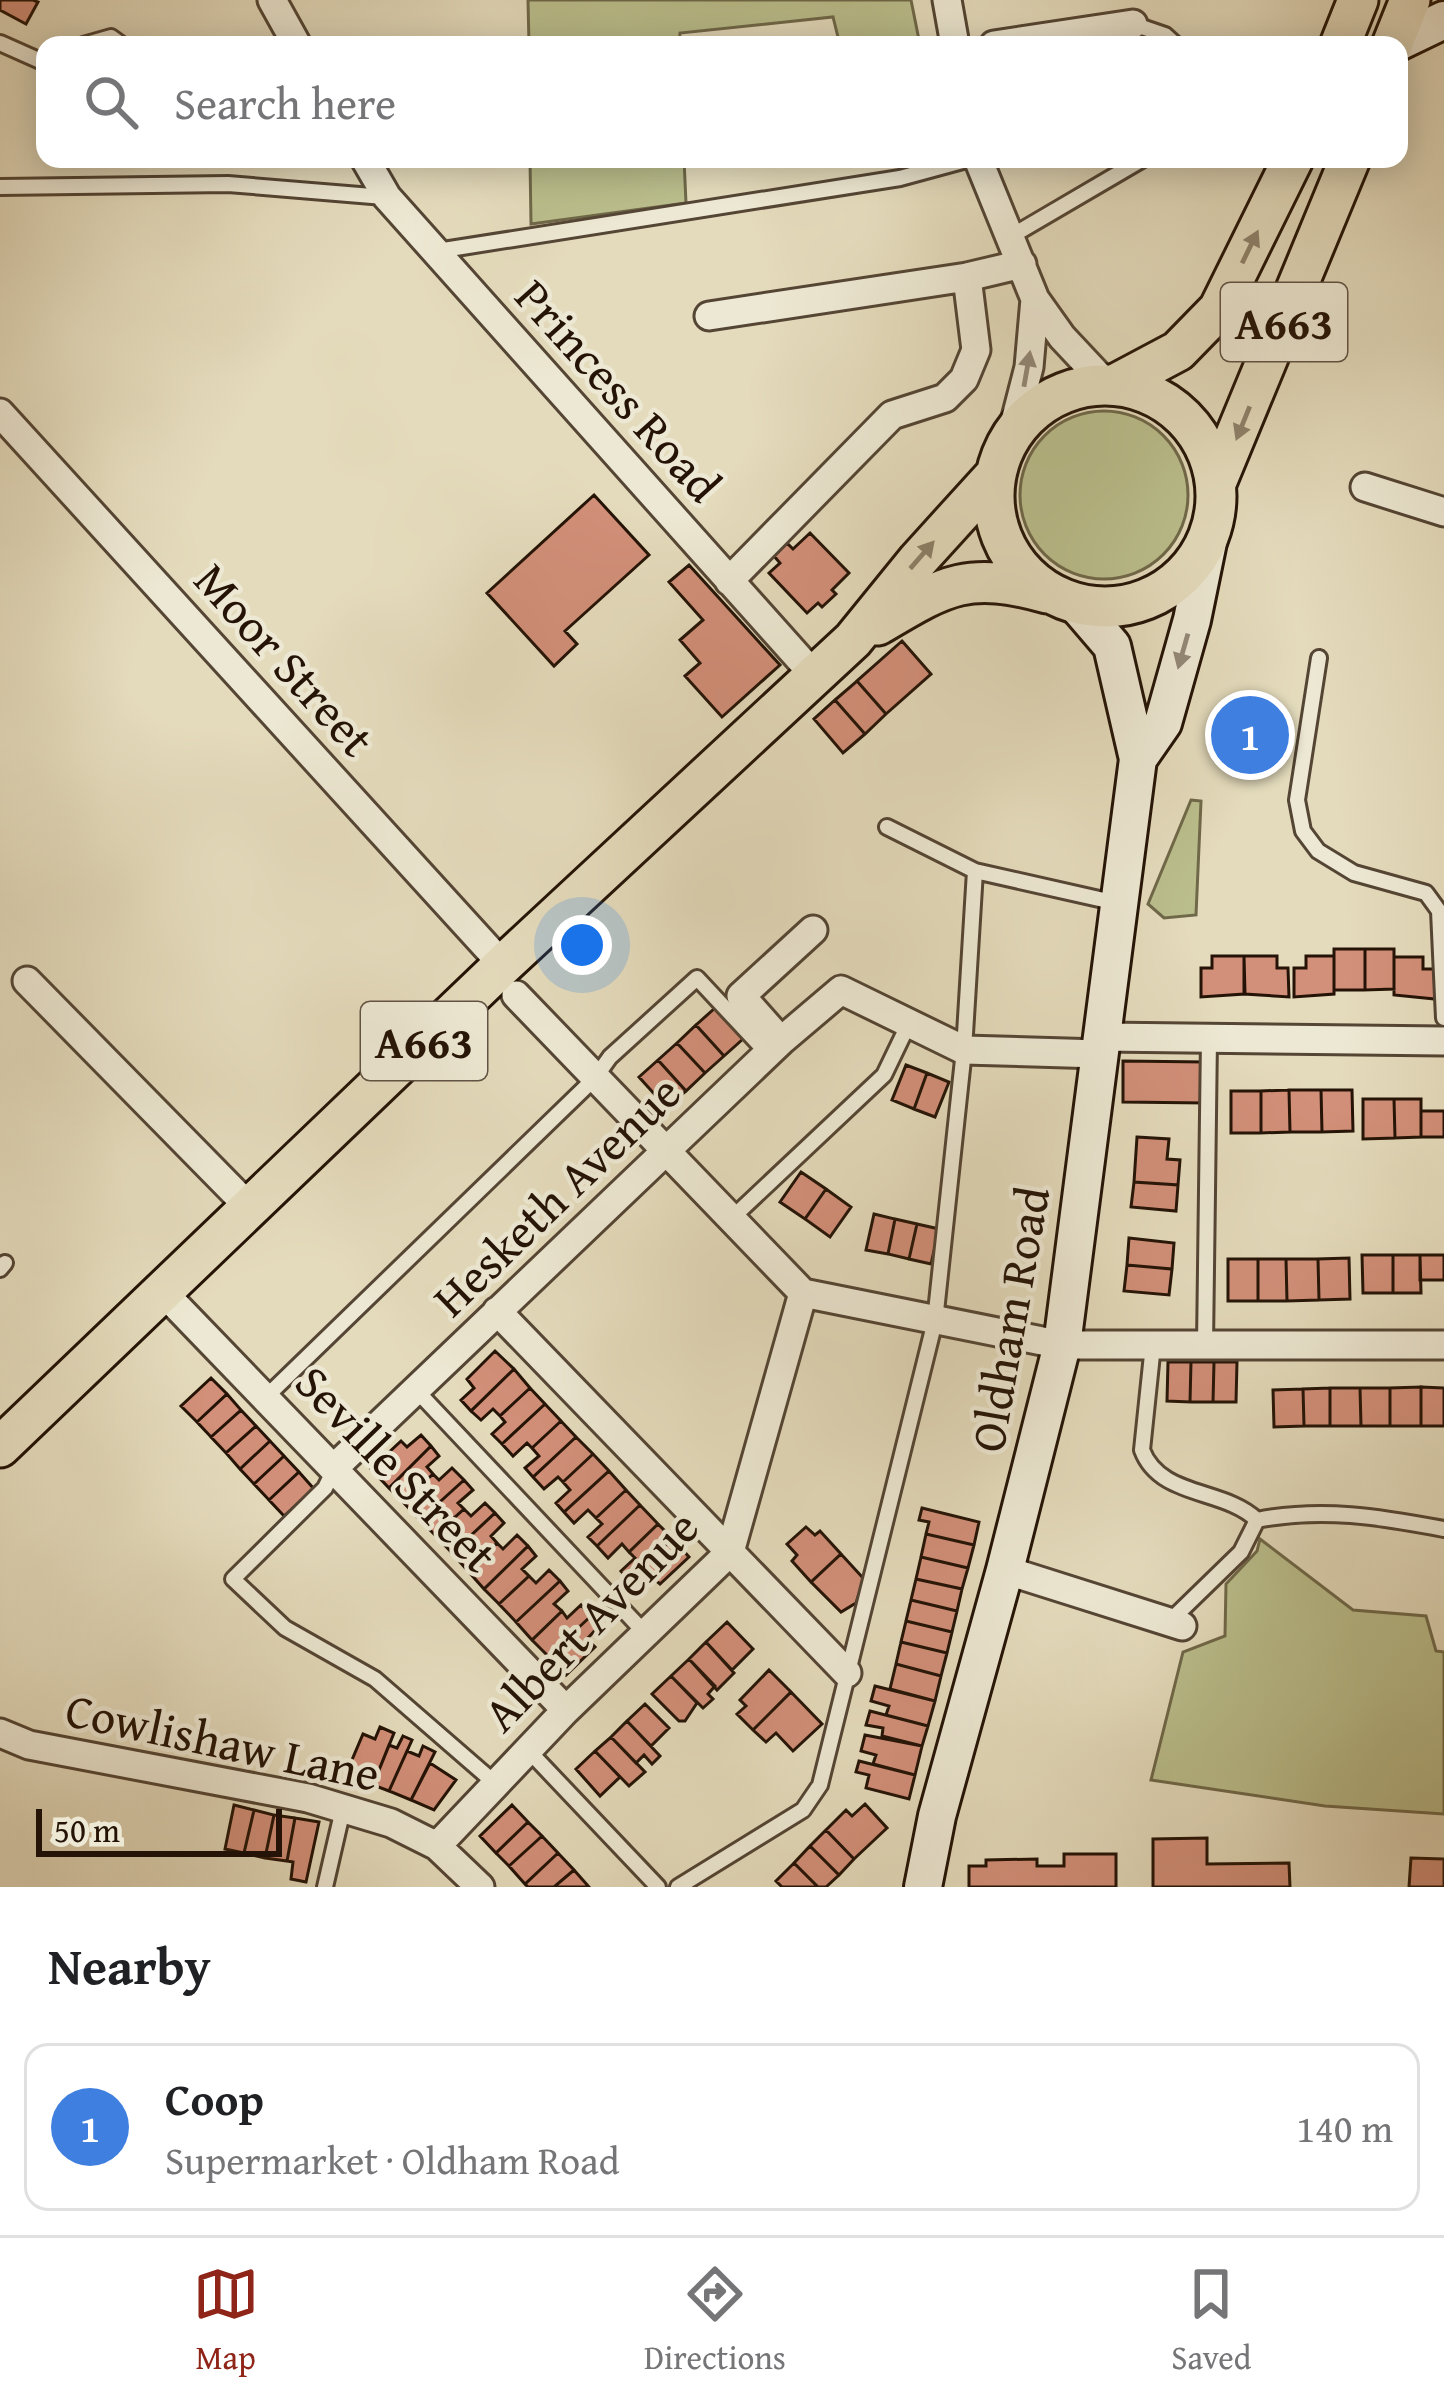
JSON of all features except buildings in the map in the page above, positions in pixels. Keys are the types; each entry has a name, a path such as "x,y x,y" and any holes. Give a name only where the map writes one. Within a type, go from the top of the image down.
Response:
{"main road":[{"path":"1344,36 1358,0"},
{"path":"1396,36 1410,0"},
{"path":"1408,37 1444,20"},
{"name":"A663","path":"0,1448 249,1207 510,980 853,640 996,474 1010,437 1026,417 1068,392 1111,385 1178,351 1198,334 1219,309 1289,168"},
{"name":"A663","path":"1216,483 1346,168"},
{"name":"A663","path":"853,640 955,584 1000,582 1105,608 1135,604 1162,592 1188,571 1209,537 1216,512 1209,455 1180,414 1140,391 1111,385"},
{"name":"A663","path":"996,474 997,523 1006,549 1024,574 1062,598"},
{"name":"Oldham Road","path":"1138,759 1163,723 1209,537"},
{"name":"Oldham Road","path":"923,1887 937,1816 1062,1345 1138,759 1112,646 1062,598"}],"street":[{"path":"272,0 292,36"},
{"path":"947,0 953,36"},
{"path":"1054,36 1133,24"},
{"name":"Princess Road","path":"369,168 387,197 814,675"},
{"path":"978,168 1035,299 1062,338 1111,385"},
{"path":"710,316 967,277 1022,264"},
{"path":"729,581 892,415 945,398 964,380 976,350 967,277"},
{"path":"1010,437 1029,367 1035,299"},
{"name":"Moor Street","path":"0,413 595,1078 803,1293"},
{"path":"1364,487 1444,512"},
{"path":"774,1047 741,996 813,930"},
{"path":"27,981 249,1207"},
{"name":"Hesketh Avenue","path":"335,1467 774,1047 841,990 909,1023"},
{"path":"909,1023 964,1050 1209,1038 1444,1041"},
{"name":"Seville Street","path":"160,1290 566,1710"},
{"path":"803,1293 1062,1345 1444,1345"},
{"name":"Albert Avenue","path":"437,1846 566,1710 730,1552 803,1293"},
{"path":"497,1311 847,1673"},
{"path":"1005,1570 1175,1624"},
{"name":"Cowlishaw Lane","path":"0,1733 29,1745 308,1798 391,1823 437,1846 480,1887"}],"lane":[{"path":"1133,24 1166,36"},
{"path":"0,43 36,59"},
{"path":"436,251 939,168"},
{"path":"1010,236 1127,168"},
{"path":"0,187 228,184 387,197"},
{"path":"1319,658 1297,800 1303,831 1318,851 1354,873 1426,893 1439,911 1444,1018"},
{"path":"886,827 975,871 1117,903"},
{"path":"678,1887 803,1810 814,1798 935,1321 964,1050 975,871"},
{"path":"266,1397 595,1078 610,1057 698,978 774,1047"},
{"path":"731,1219 884,1075 909,1023"},
{"path":"1205,1345 1209,1038"},
{"path":"1153,1345 1142,1450 1155,1474 1237,1504 1257,1520 1298,1512 1360,1514 1444,1529"},
{"path":"417,1391 646,1634"},
{"path":"335,1467 325,1488 233,1579 285,1628 375,1679 496,1784"},
{"path":"1175,1624 1241,1552 1257,1520"},
{"path":"528,1750 658,1887"},
{"path":"325,1887 343,1809"}],"green space":[{"path":"528,0 911,0 918,36 838,36 833,17 680,36 529,36"},
{"path":"530,168 684,168 686,203 531,224"},
{"path":"1104,411 1136,418 1163,436 1181,463 1188,495 1181,527 1163,554 1136,572 1104,579 1072,572 1045,554 1027,527 1020,495 1027,463 1045,436 1072,418"},
{"path":"1191,800 1201,801 1196,915 1164,918 1148,904"},
{"path":"1260,1539 1353,1610 1426,1616 1436,1651 1444,1652 1444,1814 1325,1806 1151,1780 1183,1652 1225,1636 1226,1584 1257,1551"}],"place":[{"name":"Coop","path":"1250,735"}]}
